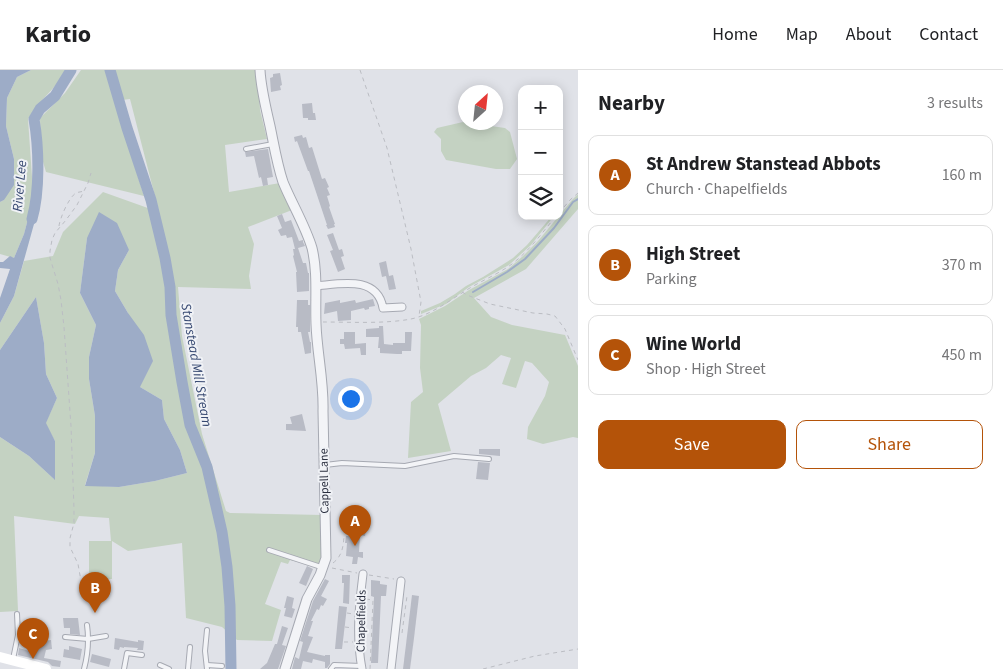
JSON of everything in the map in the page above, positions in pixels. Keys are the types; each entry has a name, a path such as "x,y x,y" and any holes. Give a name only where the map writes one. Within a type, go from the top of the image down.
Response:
{"main road":[{"path":"0,657 46,669"}],"street":[{"name":"Cappell Lane","path":"260,70 277,163 284,184 304,226 312,250 315,268 316,322 323,393 326,550 324,566 307,599 285,669"},
{"path":"316,286 361,284 372,289 378,295 384,308 402,307"},
{"name":"Chapelfields","path":"362,667 358,636 363,574"},
{"path":"391,669 401,581"}],"lane":[{"path":"246,148 274,144"},
{"path":"324,465 342,463 405,466 454,456 489,459"},
{"path":"269,550 324,566"},
{"path":"12,660 18,635 17,614"},
{"path":"84,669 87,658 87,624"},
{"path":"207,630 205,651 207,667 222,666"},
{"path":"65,637 88,639 106,636"},
{"path":"188,669 190,647"},
{"path":"124,669 127,653 142,655"},
{"path":"160,665 169,669"},
{"path":"331,669 334,665 362,667"}],"path":[{"path":"360,70 392,166 421,302 419,316"},
{"path":"59,227 77,205 91,173"},
{"path":"83,592 81,574 70,547 74,509 69,396 64,328 58,284 50,251 52,240 71,199 75,194 84,191"},
{"path":"563,208 578,193"},
{"path":"316,322 407,319 447,304 462,292 511,265 532,246 553,220"},
{"path":"462,292 490,304 555,316 565,329 578,360"},
{"path":"324,566 332,564 341,555 344,537"},
{"path":"365,599 373,600 370,669"},
{"path":"347,614 355,614"},
{"path":"345,627 354,628"},
{"path":"344,642 354,642"},
{"path":"483,669 535,656 578,649"}],"green space":[{"path":"31,70 65,70 56,85 35,108 28,119 32,204 24,234 14,258 0,254 0,202 4,200 14,159 6,126 7,98 17,77"},
{"path":"81,70 258,70 260,110 267,139 225,145 229,192 280,183 292,210 248,227 254,244 249,276 251,289 178,287 182,336 202,434 226,511 230,513 322,515 322,554 318,567 290,560 288,564 281,562 265,604 281,610 272,641 237,640 222,627 186,618 182,543 128,551 112,541 112,579 89,580 89,541 111,541 109,518 79,516 75,524 14,516 18,611 0,612 0,437 29,456 54,479 55,441 45,424 57,398 46,374 44,343 36,297 0,350 0,323 14,296 24,261 53,256 63,232 103,192 159,212 130,99 114,101 144,196 46,172 41,155 40,118 65,93","holes":["87,238 129,250 118,270 115,291 128,313 140,387 162,400 164,419 180,450 187,473 119,487 85,485 95,453 95,416 89,379 89,357 96,325 80,293"]},
{"path":"458,123 458,130 503,130 503,128 505,128 510,132 517,159 510,169 496,169 446,160 441,151 441,139 434,132 437,128"},
{"path":"578,194 578,209 526,269 474,298 491,317 512,325 565,335 578,366 578,438 573,437 543,444 527,439 528,427 545,396 549,382 532,363 525,361 516,388 502,384 511,358 501,355 486,368 471,376 438,404 451,451 408,458 411,402 423,392 420,368 421,325 419,319 508,269 538,241 555,220 563,220 563,211"},
{"path":"549,220 551,220 531,245 509,265 469,287 446,304 421,314 421,311 440,303 513,258"}],"water":[{"path":"0,70 31,70 17,77 7,98 6,126 14,159 14,185 4,200 0,202"},
{"path":"32,204 39,206 14,296 0,323 0,298 10,269 0,268 0,262 3,262 10,256 14,258 24,234"},
{"path":"99,212 117,223 129,250 118,270 115,291 144,335 153,361 140,387 162,400 164,419 180,450 187,473 119,487 85,486 95,453 95,416 89,379 89,357 96,325 80,293 87,238"},
{"path":"36,297 44,343 46,374 57,398 46,423 55,441 55,480 29,456 0,437 0,350"}],"building":[{"path":"280,73 281,90 271,92 270,78 273,77 273,74"},
{"path":"312,103 316,120 303,118 302,104"},
{"path":"302,135 303,138 306,137 309,148 312,147 322,179 325,178 329,187 327,188 330,195 327,196 335,227 328,229 326,225 309,171 297,141 295,142 294,137"},
{"path":"268,149 273,177 267,178 268,185 263,186 261,177 259,178 254,156 246,157 245,152"},
{"path":"282,214 285,222 291,220 299,241 303,240 305,246 298,248 309,273 309,291 297,292 297,272 293,256 293,249 295,249 292,237 281,236 278,230 282,228 277,216"},
{"path":"333,233 339,250 342,249 344,256 341,257 345,269 338,272 330,251 333,250 327,235"},
{"path":"386,261 389,276 393,275 396,289 389,290 386,276 382,277 379,263"},
{"path":"373,299 375,306 365,310 364,308 351,311 351,320 338,321 337,311 324,314 325,303 355,300 356,303"},
{"path":"297,300 308,300 308,305 310,305 310,332 308,332 311,342 311,353 305,354 301,332 298,332 298,327 296,327"},
{"path":"379,326 383,326 384,344 405,343 405,332 412,332 411,351 402,351 402,354 380,353 380,348 378,348 379,337 366,337 366,329 379,328"},
{"path":"344,332 355,332 355,344 366,343 366,355 361,355 360,348 345,349 344,344 340,344 340,339 344,339"},
{"path":"302,414 306,431 286,430 286,424 292,424 290,417"},
{"path":"479,449 500,449 500,456 479,454"},
{"path":"478,462 490,463 488,480 476,479"},
{"path":"353,528 366,529 365,536 360,535 359,552 363,552 363,558 358,557 357,564 352,564 353,557 346,556 346,536 352,536"},
{"path":"307,566 313,569 306,586 299,583"},
{"path":"342,575 350,575 349,604 343,603 344,583 342,583"},
{"path":"325,579 329,581 321,596 327,599 319,610 317,609 311,621 313,621 308,636 313,637 307,652 325,656 330,655 330,664 325,668 325,662 313,659 312,663 303,661 301,669 292,669 295,657 299,659 303,642 300,641 313,601"},
{"path":"371,580 380,581 380,584 387,585 386,596 381,596 378,663 371,663 374,597 371,596"},
{"path":"412,595 419,596 414,638 410,669 403,669"},
{"path":"287,596 294,598 292,608 295,609 292,618 284,616"},
{"path":"339,606 347,607 342,649 335,649"},
{"path":"63,618 78,618 80,635 70,634 70,628 64,628"},
{"path":"282,626 288,628 282,645 286,646 278,669 260,669 267,663 275,644 277,644"},
{"path":"39,638 44,638 44,641 51,640 52,649 46,650 44,658 61,661 60,667 52,666 48,662 18,655 19,648 29,651 33,639 39,641"},
{"path":"115,638 138,642 138,640 144,641 143,650 124,647 120,647 119,650 114,649"},
{"path":"69,646 82,649 80,660 63,657 64,649 69,650"},
{"path":"92,654 111,659 109,667 90,662"}],"waterway":[{"name":"River Lee","path":"32,219 35,208 38,169 34,119 40,109 55,96 71,70"},
{"name":"Stanstead Mill Stream","path":"110,70 151,200 165,258 170,287 171,315 190,425 207,467 222,532 230,606 231,669"},
{"path":"473,292 525,259 554,228 573,202 578,199"}],"place":[{"name":"St Andrew Stanstead Abbots","path":"355,546"},
{"name":"High Street","path":"95,613"},
{"name":"Wine World","path":"33,659"}]}
